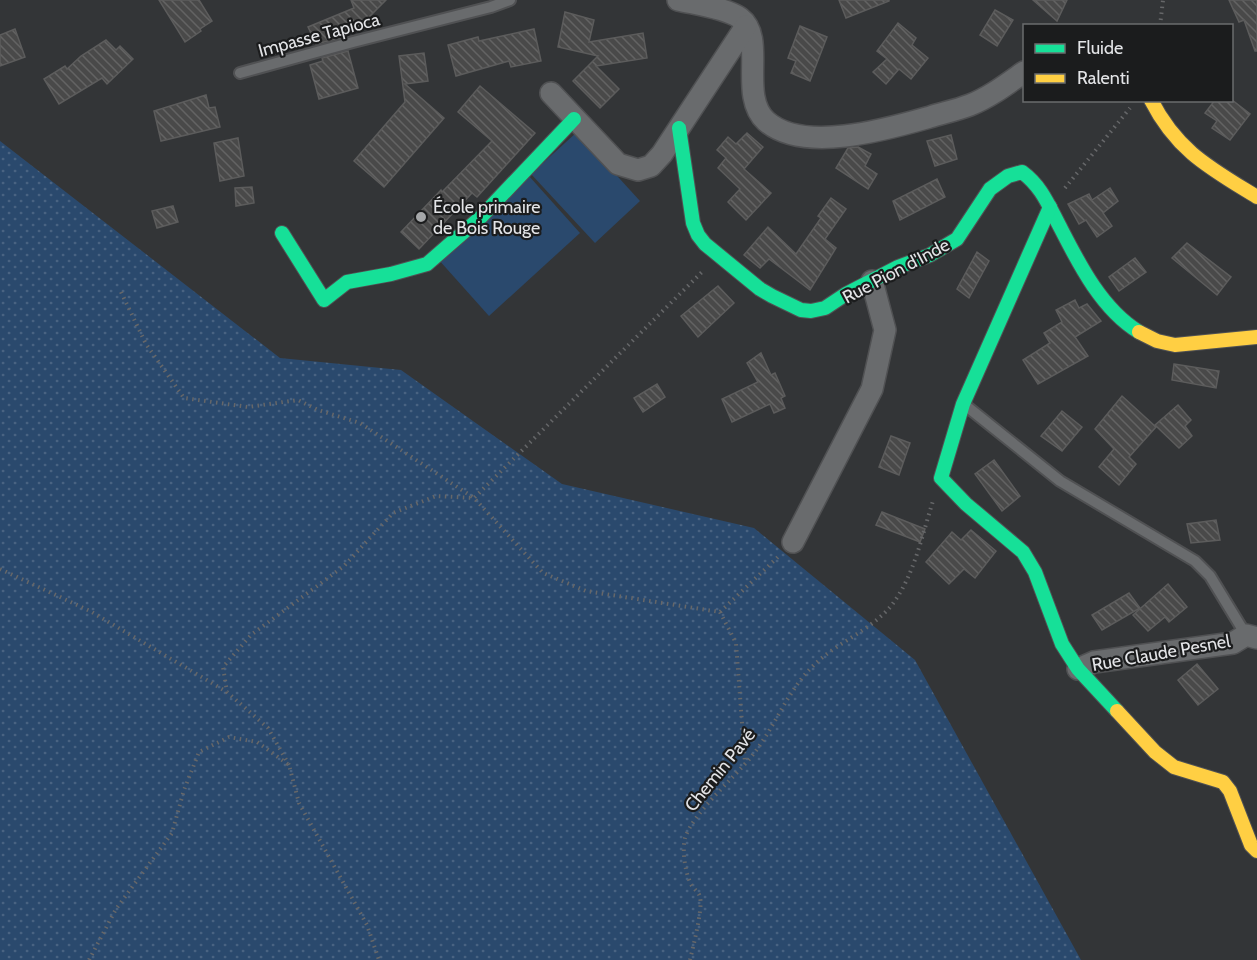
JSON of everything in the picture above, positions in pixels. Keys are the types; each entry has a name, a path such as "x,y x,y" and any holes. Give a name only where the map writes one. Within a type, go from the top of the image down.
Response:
{"street":[{"path":"678,0 730,13 740,18 750,35 752,91 755,105 767,121 788,132 814,138 875,131 968,106 986,98 1023,73"},
{"path":"551,93 618,164 638,171 651,166 662,154 746,26"},
{"path":"1152,102 1158,116 1179,145 1202,163 1257,197"},
{"path":"282,233 324,300 348,282 427,264 481,217 574,118"},
{"name":"Rue Pion d'Inde","path":"679,128 693,223 698,235 760,290 801,310 811,311 825,308 898,267 930,255 957,238 990,189 1008,176 1022,172 1042,191 1091,280 1117,315 1131,327 1163,344 1257,338"},
{"path":"1050,207 963,404 941,478 966,504 1023,552 1035,572 1062,644 1078,669"},
{"path":"793,542 872,389 885,330 872,281"},
{"name":"Rue Claude Pesnel","path":"1251,637 1233,644 1094,662 1078,669 1155,752 1174,767 1223,782 1230,791 1251,845 1257,851"}],"lane":[{"name":"Impasse Tapioca","path":"240,73 510,0"},
{"path":"963,404 1060,482 1195,561 1210,576 1251,637"}],"path":[{"path":"1160,24 1163,0"},
{"path":"1050,207 1135,102"},
{"path":"227,692 223,667 251,635 344,566 393,513 436,496 474,498 719,256"},
{"path":"121,292 146,344 184,398 248,407 298,400 318,410 360,423 474,498 543,573 586,591 720,612"},
{"name":"Chemin Pavé","path":"690,960 698,925 700,897 690,882 684,858 686,837 701,812 765,737 785,702 814,664 891,606 909,574 941,478"},
{"path":"720,612 793,542"},
{"path":"0,569 90,611 227,692 268,728 289,765 300,803 368,925 379,960"},
{"path":"720,612 736,643 745,763"},
{"path":"89,960 116,909 172,833 184,790 199,752 229,737 257,742 289,765"}],"shaded area":[{"path":"577,132 640,201 595,243 531,174"},
{"path":"0,141 280,358 401,370 562,484 754,528 915,660 1081,960 0,960"},
{"path":"529,176 580,233 489,316 438,259"}],"building":[{"path":"159,0 199,0 212,21 185,42"},
{"path":"351,0 386,0 358,28 343,34 344,37 316,44 308,27 354,8"},
{"path":"839,0 889,0 889,1 846,18"},
{"path":"1033,0 1067,0 1057,21"},
{"path":"1229,0 1257,0 1257,51 1255,51 1244,20 1239,22"},
{"path":"995,10 1013,20 997,46 980,35"},
{"path":"565,12 594,20 589,42 643,33 647,58 596,66 619,89 600,108 573,81 598,56 558,47"},
{"path":"898,23 916,38 912,45 928,58 911,79 899,69 886,84 873,72 887,59 877,51"},
{"path":"800,26 827,37 810,81 791,73 796,61 788,58"},
{"path":"15,29 25,57 0,66 0,35"},
{"path":"534,29 541,61 511,67 509,61 456,76 448,45 478,37 479,41"},
{"path":"106,40 116,50 120,46 133,59 107,84 102,78 59,104 44,79 65,66 67,69 81,56"},
{"path":"348,51 358,88 319,99 310,65 323,61 322,58"},
{"path":"424,53 428,81 405,84 444,118 384,187 354,161 405,102 399,56"},
{"path":"480,86 535,133 477,197 472,193 419,249 401,232 492,141 458,112"},
{"path":"206,95 209,108 215,107 220,127 161,141 154,111"},
{"path":"1233,101 1250,114 1230,140 1212,128 1217,121 1205,113 1213,102"},
{"path":"747,133 763,147 744,169 771,193 746,220 728,202 740,189 718,168 726,158 717,150 728,137 736,144"},
{"path":"951,135 957,159 935,166 927,141"},
{"path":"238,138 244,176 220,181 214,143"},
{"path":"858,147 871,154 865,166 877,174 868,189 836,168 848,148"},
{"path":"937,179 945,197 900,220 893,201"},
{"path":"252,187 254,203 236,206 235,188"},
{"path":"1110,188 1118,201 1103,213 1112,226 1097,237 1086,220 1079,224 1068,204 1089,194 1092,200"},
{"path":"831,198 846,209 825,239 836,248 810,290 769,259 760,268 744,255 768,227 796,254 821,218 818,216"},
{"path":"173,206 178,222 157,228 152,211"},
{"path":"1187,243 1231,277 1217,295 1172,258"},
{"path":"977,252 989,261 969,298 957,289"},
{"path":"1135,258 1146,272 1119,291 1109,277"},
{"path":"718,286 734,303 698,337 681,316"},
{"path":"1075,300 1079,308 1087,304 1101,321 1075,337 1088,356 1038,384 1023,360 1050,343 1044,333 1062,322 1056,310"},
{"path":"761,353 771,375 775,373 785,396 781,398 785,408 774,413 770,404 732,422 722,399 758,382 747,363"},
{"path":"1174,364 1219,371 1216,388 1172,380"},
{"path":"657,384 665,397 643,412 634,398"},
{"path":"1122,396 1156,427 1129,457 1136,464 1119,485 1099,467 1114,449 1095,429"},
{"path":"1178,405 1191,420 1185,426 1192,436 1179,448 1155,425"},
{"path":"1062,411 1082,427 1062,451 1041,436"},
{"path":"891,436 910,443 899,475 879,467"},
{"path":"994,460 1020,496 1002,511 975,474"},
{"path":"882,512 925,529 920,542 876,525"},
{"path":"1216,520 1220,540 1191,543 1187,524"},
{"path":"971,530 996,551 975,578 964,569 949,584 926,562 952,532 961,540"},
{"path":"1168,584 1187,607 1169,622 1165,617 1148,631 1133,615"},
{"path":"1129,593 1140,608 1102,630 1092,615"},
{"path":"1197,664 1218,689 1198,705 1178,680"}],"traffic: fast":[{"path":"282,233 324,300 347,282 391,274 427,264 481,217 574,119"},
{"path":"679,128 693,223 698,235 705,244 760,289 801,310 811,311 825,308 846,294 898,267 930,255 957,239 990,189 1008,176 1022,172 1044,196 1083,269 1102,298 1113,311 1139,332"},
{"path":"1050,207 963,404 941,478 966,504 1023,552 1035,572 1062,644 1078,669 1117,711"}],"traffic: slow":[{"path":"1152,102 1172,133 1196,157 1257,197"},
{"path":"1139,332 1157,341 1175,345 1257,337"},
{"path":"1117,711 1155,752 1174,767 1223,782 1230,791 1251,845 1257,851"}],"place":[{"name":"École primaire de Bois Rouge","path":"421,217"}]}
